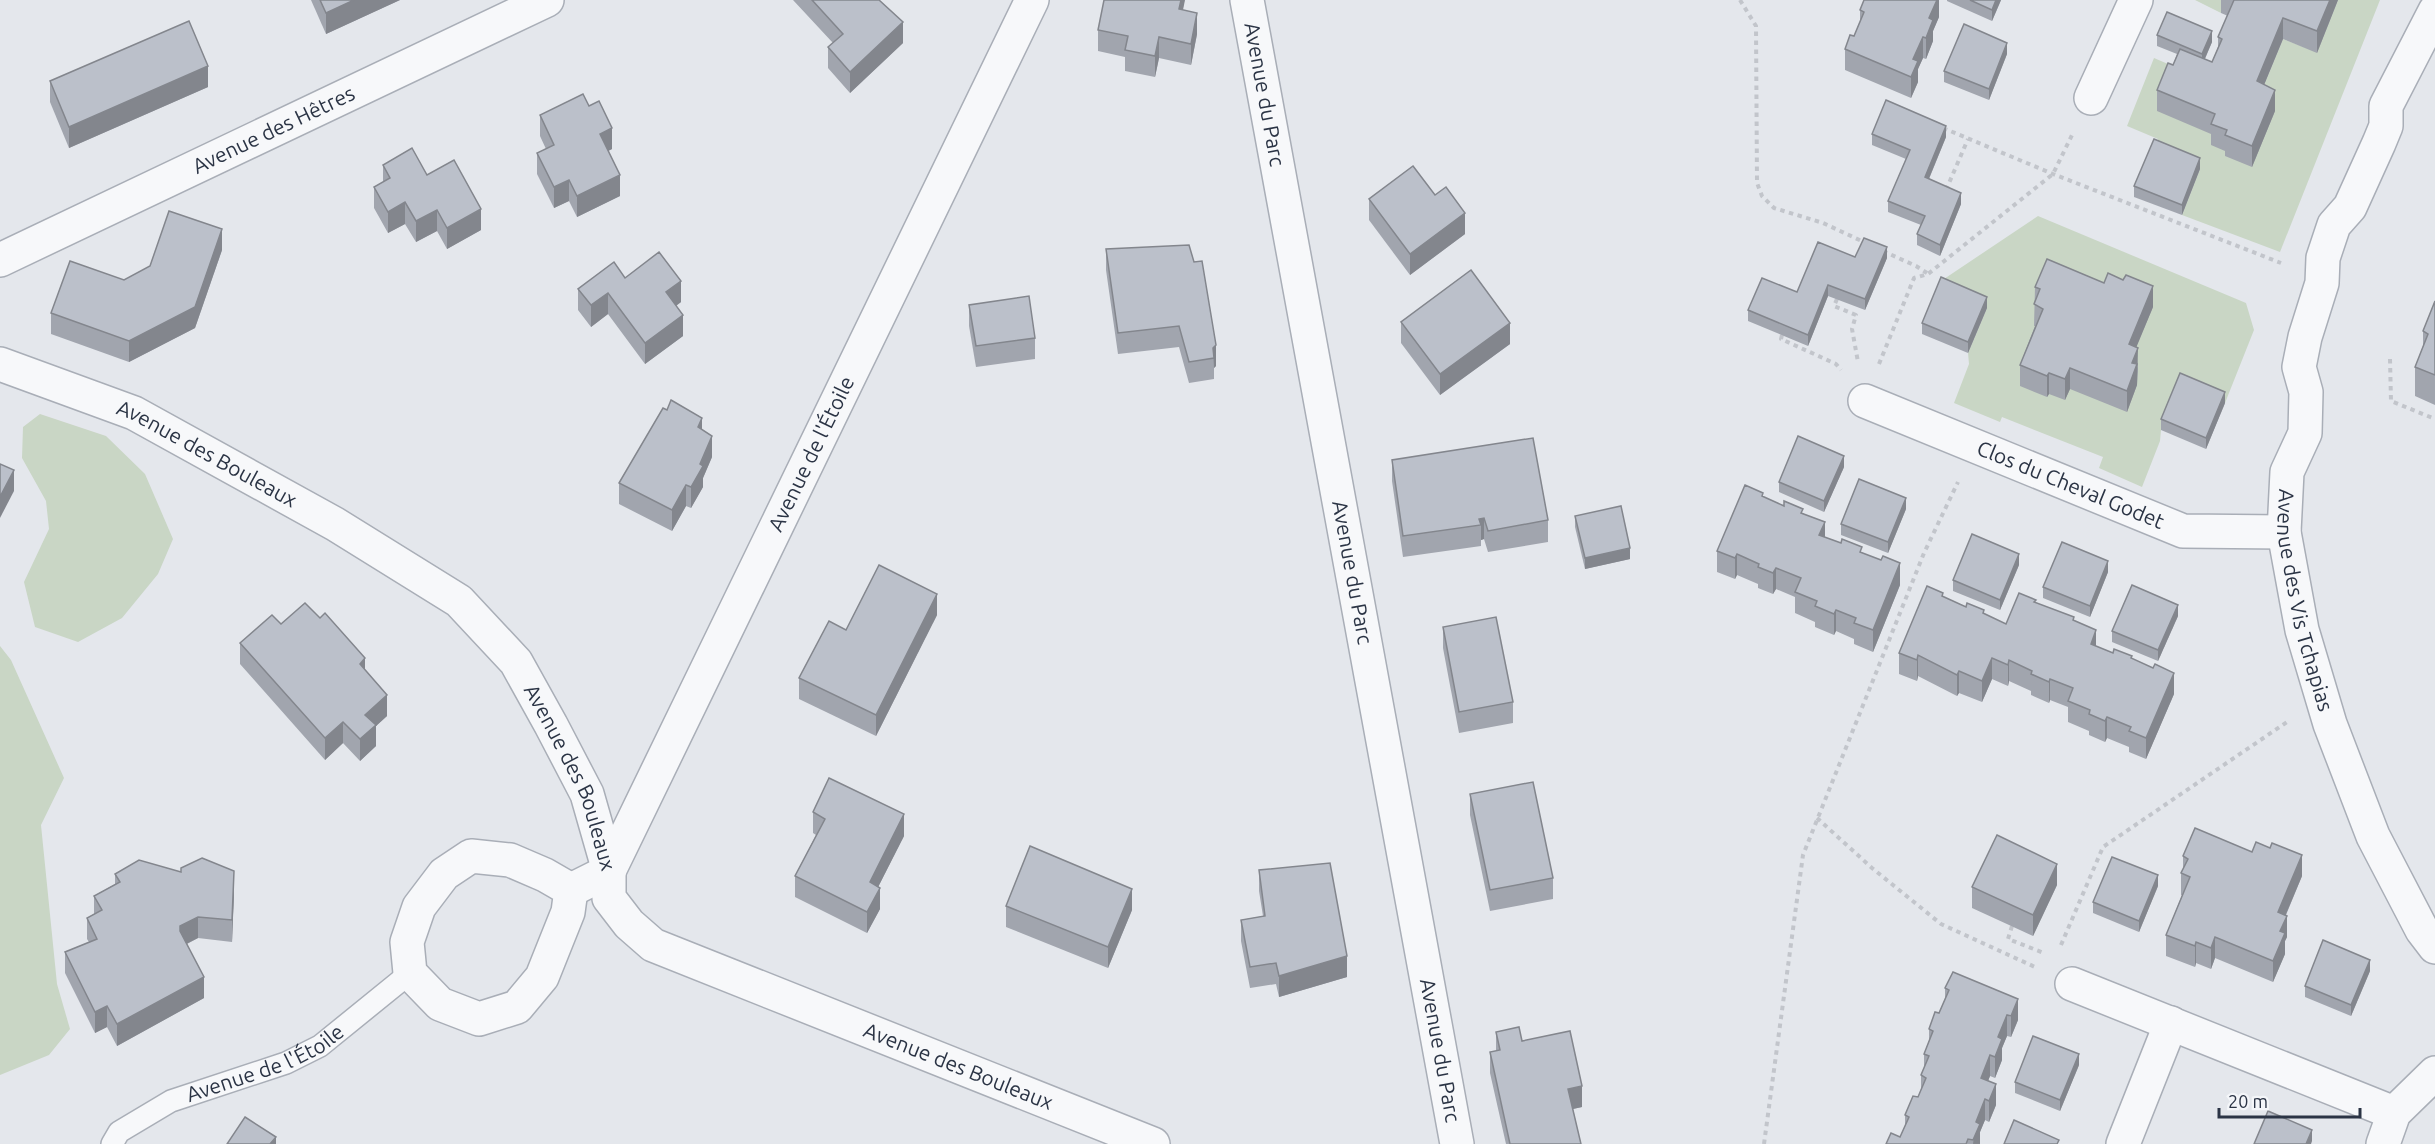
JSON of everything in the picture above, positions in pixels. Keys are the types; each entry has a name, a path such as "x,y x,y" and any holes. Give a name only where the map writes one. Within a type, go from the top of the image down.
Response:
{"street":[{"name":"Avenue des Hêtres","path":"0,260 547,0"},
{"name":"Avenue de l'Étoile","path":"609,871 1032,0"},
{"name":"Avenue du Parc","path":"1247,0 1457,1144"},
{"path":"2091,98 2136,0"},
{"name":"Avenue des Vis Tchapias","path":"2435,11 2386,106 2386,126 2369,168 2362,178 2350,207 2334,225 2323,258 2322,283 2305,337 2299,367 2306,392 2305,433 2287,472 2284,532 2302,630 2322,699 2373,836 2422,930 2435,947"},
{"name":"Avenue des Bouleaux","path":"0,364 134,413 336,524 459,601 516,662 551,724 586,794 609,871 609,898 629,924 653,945 1153,1144"},
{"name":"Clos du Cheval Godet","path":"1865,401 2183,531 2284,532"},
{"path":"471,856 510,860 545,875 571,890 568,912 542,977 517,1007 479,1019 441,1004 410,973 407,942 419,907 444,874 471,856"},
{"path":"571,890 609,871"},
{"path":"2060,979 2394,1113"},
{"path":"2122,1144 2171,1023"},
{"path":"2383,1144 2394,1113 2435,1073"}],"lane":[{"name":"Avenue de l'Étoile","path":"112,1144 119,1132 171,1101 286,1063 320,1046 410,973"}],"path":[{"path":"1740,0 1756,26 1757,183 1762,196 1774,208 1823,223 1917,266 1928,274"},
{"path":"1940,126 2053,174 2283,263 2322,283"},
{"path":"1944,196 1968,139"},
{"path":"1865,401 1914,278 1928,274 2053,174"},
{"path":"1837,299 1834,306 1856,315 1852,329 1865,401"},
{"path":"1782,335 1781,339 1836,363 1865,401"},
{"path":"2390,359 2391,401 2435,419"},
{"path":"1764,1144 1803,855 1924,553 1975,447"},
{"path":"1817,818 1872,868 1941,924 2060,979 2103,847 2322,699"}],"green space":[{"path":"2195,0 2226,0 2221,13"},
{"path":"2338,0 2380,0 2280,252 2182,215 2200,169 2154,150 2158,139 2127,126 2154,58 2257,102 2283,39 2317,52"},
{"path":"2038,216 2246,303 2254,330 2225,403 2161,430 2160,441 2142,487 2099,468 2103,457 2002,417 2000,422 1954,403 1969,364 1968,353 1987,308 1944,279"},
{"path":"40,414 106,436 145,474 173,539 158,574 122,618 78,642 35,627 24,582 49,529 46,501 22,458 23,427"},
{"path":"0,646 11,660 64,778 41,825 57,984 70,1029 49,1055 0,1075"}],"building":[{"path":"320,0 354,0 326,13"},
{"path":"812,0 879,0 903,22 850,72 828,47 843,34"},
{"path":"1104,0 1181,0 1179,9 1197,13 1191,44 1159,37 1155,56 1125,50 1128,36 1098,30"},
{"path":"1864,0 1937,0 1929,18 1933,20 1926,38 1923,37 1913,59 1918,61 1911,77 1845,49 1850,35 1854,36 1864,12 1860,10"},
{"path":"1970,0 1996,0 1992,10"},
{"path":"2234,0 2330,0 2317,31 2283,18 2257,81 2275,90 2252,146 2225,135 2227,130 2211,124 2215,114 2157,90 2168,63 2173,65 2180,49 2212,62 2222,39 2218,37"},
{"path":"2167,12 2212,31 2202,54 2157,35"},
{"path":"189,21 208,66 69,127 50,81"},
{"path":"1964,24 2007,43 1989,89 1944,71"},
{"path":"583,94 589,106 599,101 612,128 600,134 620,175 577,196 569,180 554,187 537,153 554,145 540,115"},
{"path":"1886,100 1946,126 1925,177 1961,193 1940,245 1917,234 1925,216 1888,201 1910,150 1872,134"},
{"path":"2154,139 2200,158 2182,205 2134,186"},
{"path":"412,148 427,175 454,160 481,209 447,228 437,210 416,221 405,202 388,212 374,187 390,178 383,165"},
{"path":"1413,166 1435,195 1446,187 1465,213 1410,254 1369,199"},
{"path":"169,211 222,229 195,307 129,341 51,313 70,261 124,280 150,266"},
{"path":"1864,238 1887,247 1865,299 1828,285 1808,335 1748,310 1762,278 1797,292 1818,242 1855,257"},
{"path":"1189,245 1194,262 1202,261 1216,345 1213,348 1214,358 1189,362 1179,326 1118,333 1106,249"},
{"path":"659,252 681,281 666,292 683,315 645,343 608,293 591,305 578,289 614,262 625,278"},
{"path":"2047,259 2104,283 2108,273 2123,280 2126,275 2153,286 2129,344 2138,348 2132,363 2137,364 2127,391 2070,368 2065,379 2049,373 2047,376 2020,365 2043,309 2034,304 2040,289 2035,287"},
{"path":"1471,270 1510,323 1440,374 1401,322"},
{"path":"1941,277 1987,297 1968,342 1922,323"},
{"path":"1029,296 1035,338 976,346 969,305"},
{"path":"2435,301 2435,375 2415,367 2428,334 2423,331"},
{"path":"2180,373 2225,392 2206,438 2161,419"},
{"path":"671,400 702,418 698,427 712,436 700,464 703,466 691,487 686,485 672,510 619,483 663,408 667,410"},
{"path":"1798,436 1844,456 1824,501 1779,482"},
{"path":"1533,438 1548,520 1488,531 1484,518 1479,519 1481,525 1403,536 1392,460"},
{"path":"0,464 14,470 0,497"},
{"path":"1859,479 1906,498 1888,542 1841,524"},
{"path":"1745,485 1763,493 1762,496 1784,506 1784,501 1803,509 1801,513 1825,522 1819,535 1841,543 1842,539 1862,547 1860,552 1881,560 1883,556 1900,563 1873,630 1854,623 1856,618 1836,610 1834,614 1815,606 1817,601 1795,592 1801,578 1776,568 1773,573 1737,554 1735,558 1717,551"},
{"path":"1621,506 1630,548 1585,558 1575,516"},
{"path":"1972,534 2019,554 2000,600 1953,580"},
{"path":"2062,542 2108,561 2090,606 2043,587"},
{"path":"879,565 937,594 876,715 799,678 829,621 846,630"},
{"path":"2132,585 2178,605 2158,650 2112,631"},
{"path":"1927,586 1966,607 1967,603 1984,610 1983,613 2006,624 2019,593 2036,600 2034,602 2074,617 2073,620 2096,630 2091,644 2113,653 2114,649 2153,668 2155,664 2174,673 2146,738 2129,731 2131,727 2107,717 2105,721 2089,714 2090,710 2068,701 2073,688 2050,679 2049,682 2009,660 2008,665 1992,658 1982,681 1959,671 1957,675 1918,655 1917,660 1899,653"},
{"path":"305,603 320,618 325,613 365,658 360,664 387,695 365,715 376,725 360,739 343,722 325,738 240,643 272,615 281,624"},
{"path":"1496,617 1513,702 1459,712 1443,627"},
{"path":"829,778 904,814 870,882 880,888 867,912 795,876 825,819 813,812"},
{"path":"1533,782 1553,878 1490,890 1470,794"},
{"path":"2195,828 2252,852 2256,842 2270,848 2272,843 2302,855 2278,912 2287,916 2280,931 2285,933 2273,961 2215,937 2211,948 2196,942 2195,946 2166,935 2190,877 2181,873 2188,859 2183,856"},
{"path":"1997,835 2057,864 2033,915 1972,887"},
{"path":"1030,846 1132,889 1108,947 1006,906"},
{"path":"2112,857 2158,875 2139,921 2093,902"},
{"path":"202,858 234,871 232,920 198,917 180,926 180,931 204,977 117,1024 107,1006 95,1012 65,952 97,939 87,918 102,910 94,896 120,882 115,874 139,860 181,872 181,868"},
{"path":"1330,863 1347,956 1279,976 1276,963 1250,967 1241,920 1265,916 1259,870"},
{"path":"2323,940 2370,960 2351,1005 2305,986"},
{"path":"1953,972 2018,999 2011,1016 2007,1015 1998,1037 2002,1039 1995,1057 1990,1055 1981,1078 1996,1084 1989,1101 1985,1099 1976,1122 1980,1124 1973,1140 1968,1139 1966,1144 1886,1144 1891,1133 1900,1137 1909,1117 1905,1115 1913,1096 1918,1097 1926,1078 1921,1075 1929,1056 1924,1054 1933,1031 1929,1029 1935,1012 1939,1013 1949,990 1945,988"},
{"path":"1519,1027 1522,1041 1570,1031 1582,1086 1568,1089 1581,1144 1510,1144 1490,1052 1500,1050 1496,1032"},
{"path":"2033,1036 2079,1054 2060,1100 2015,1082"},
{"path":"2268,1111 2312,1130 2306,1144 2254,1144"},
{"path":"245,1117 276,1137 270,1144 227,1144"},
{"path":"2014,1120 2059,1140 2057,1144 2004,1144"}]}
